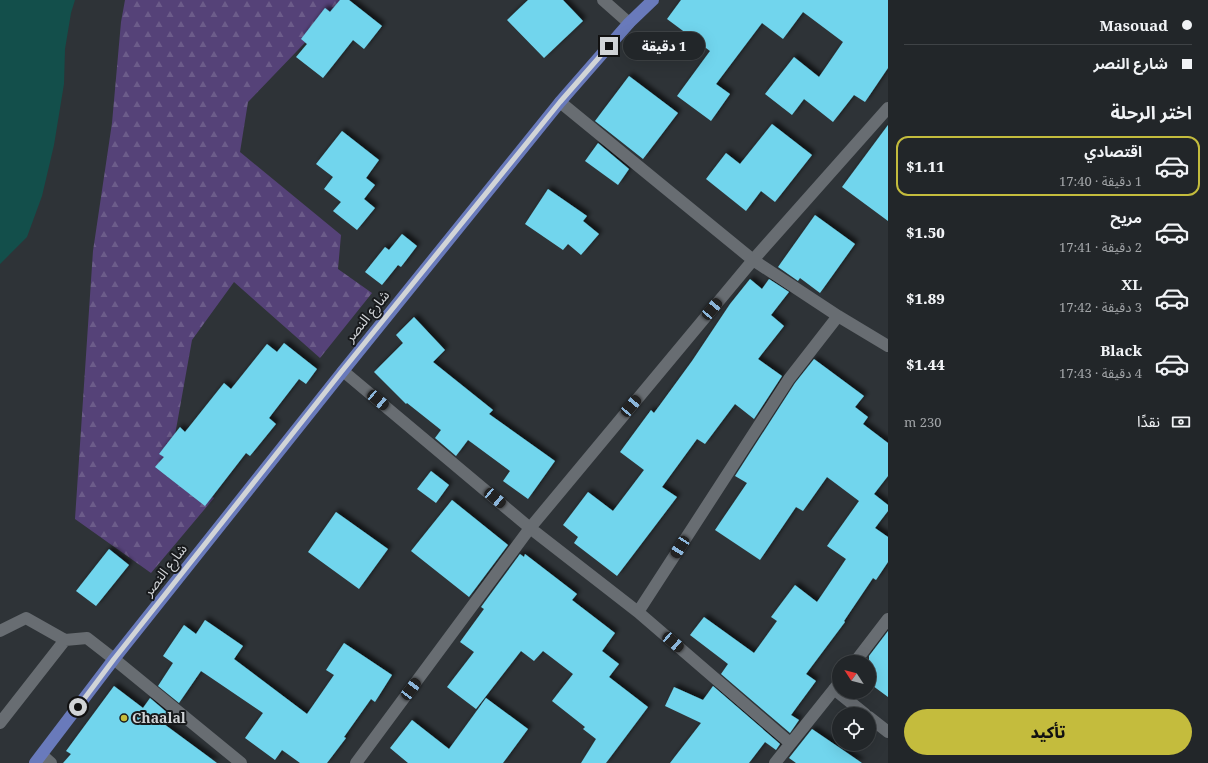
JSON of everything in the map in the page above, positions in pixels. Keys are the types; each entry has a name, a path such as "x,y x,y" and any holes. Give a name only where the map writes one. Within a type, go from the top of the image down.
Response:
{"main road":[{"name":"شارع النصر","path":"43,760 114,659 342,371 560,102 629,23 653,0"}],"street":[{"path":"603,0 629,23"},
{"path":"560,102 753,260 838,316 888,346"},
{"path":"356,763 530,528 753,260 888,108"},
{"path":"638,612 789,379 838,316"},
{"path":"342,371 530,528 638,612 790,743"},
{"path":"0,630 26,618 65,640 87,638 241,763"},
{"path":"860,655 888,619"},
{"path":"0,723 65,640"},
{"path":"775,763 832,691"},
{"path":"849,699 858,707"},
{"path":"876,723 888,732"}],"green space":[{"path":"125,0 346,0 248,102 240,152 341,235 338,269 372,293 320,358 234,282 192,340 170,463 214,498 151,573 75,519 93,251 112,123 121,22"}],"shaded area":[{"path":"0,0 75,0 71,13 65,49 64,84 54,145 42,196 27,237 0,264"}],"building":[{"path":"340,0 349,0 382,26 364,49 353,40 323,78 296,57 307,44 301,39 325,8 330,12"},
{"path":"528,0 563,0 583,21 544,58 507,20"},
{"path":"681,0 888,0 888,68 865,102 854,95 833,122 804,99 792,115 765,94 794,57 819,77 843,42 803,12 783,39 762,23 716,84 730,94 711,121 677,96 710,51 667,19"},
{"path":"629,76 678,113 643,159 595,121"},
{"path":"772,124 812,155 775,202 761,191 746,211 706,179 726,153 740,164"},
{"path":"888,125 888,221 842,187"},
{"path":"342,131 379,160 366,178 375,185 364,199 375,208 357,230 333,211 341,202 324,189 333,177 316,164"},
{"path":"598,143 629,169 618,185 585,161"},
{"path":"548,189 587,216 583,221 599,234 581,255 568,244 563,250 525,224"},
{"path":"815,215 855,244 820,293 800,278 798,281 778,267"},
{"path":"402,234 417,246 401,267 398,265 382,285 365,272 385,247 389,250"},
{"path":"750,279 762,289 769,279 789,292 771,315 784,326 758,359 782,376 754,419 735,404 705,444 697,439 662,487 677,497 617,576 574,543 578,537 563,525 588,492 613,511 644,470 620,452 651,410 654,413 692,361 730,304"},
{"path":"414,317 445,350 433,362 493,410 489,414 555,461 528,499 503,481 510,471 468,440 456,456 435,438 441,430 407,403 406,404 374,372 403,343 396,335"},
{"path":"284,343 317,369 306,384 299,379 269,418 276,424 250,456 246,453 205,506 155,467 164,457 159,454 180,427 185,432 224,383 231,389 267,344 277,352"},
{"path":"814,359 864,396 855,407 868,417 863,424 888,443 888,476 874,494 888,505 888,511 875,528 888,537 888,562 876,580 873,578 844,621 845,622 806,674 816,681 791,715 799,720 790,733 721,674 728,664 690,635 704,617 754,653 777,621 771,617 795,585 817,602 846,559 827,546 859,501 827,477 803,511 796,507 760,560 715,530 747,483 735,476 795,383"},
{"path":"431,471 449,485 436,503 417,489"},
{"path":"452,500 508,545 469,597 411,551"},
{"path":"336,512 388,549 359,589 308,552"},
{"path":"109,549 129,565 96,606 76,591"},
{"path":"520,554 524,557 525,554 577,594 572,600 615,633 602,651 619,664 609,677 648,707 606,763 581,763 596,739 583,729 585,727 552,701 573,674 543,651 534,661 521,651 476,709 447,687 474,652 460,642 484,609 481,607"},
{"path":"205,620 243,646 234,659 307,714 334,675 326,670 344,643 392,675 375,702 371,699 344,737 346,738 327,763 300,763 282,750 275,760 245,738 263,713 201,671 179,703 158,686 173,663 163,656 184,625 196,634"},
{"path":"888,631 888,697 876,688 876,655 870,655"},
{"name":"Chaalal","path":"114,686 143,708 150,698 170,715 164,724 217,763 63,763 71,754 66,751"},
{"path":"713,686 780,744 776,750 765,742 749,763 670,763 701,723 665,706 674,687 703,700"},
{"path":"486,698 528,729 503,763 408,763 390,748 412,720 449,749"},
{"path":"812,729 832,743 832,751 844,751 862,763 796,763 789,758"}],"place":[{"name":"Chaalal","path":"124,718"}],"route":[{"path":"78,707 114,659 342,371 560,102 609,46"}]}
